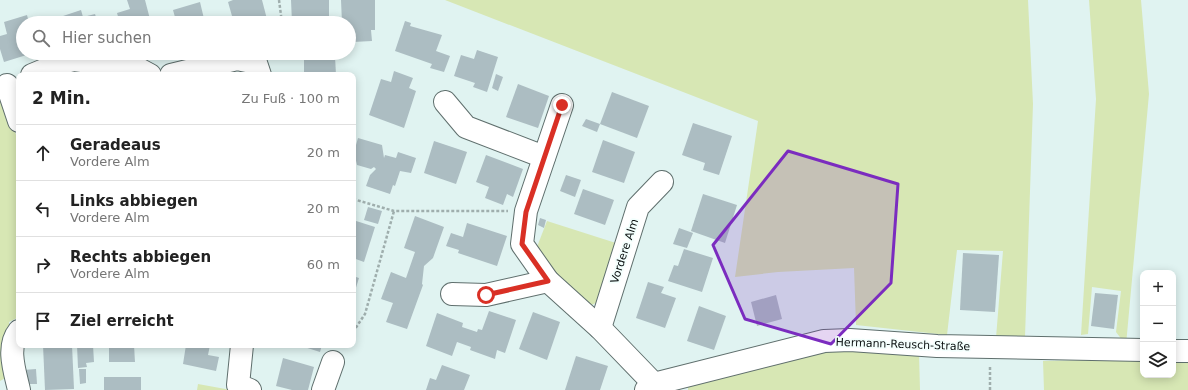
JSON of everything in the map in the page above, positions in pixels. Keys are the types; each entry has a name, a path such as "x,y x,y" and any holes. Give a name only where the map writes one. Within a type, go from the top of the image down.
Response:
{"street":[{"path":"39,72 61,63 74,60 136,68 144,72"},
{"path":"198,72 234,60"},
{"path":"242,60 256,63 259,72"},
{"path":"9,84 16,111"},
{"path":"445,102 466,127 544,157"},
{"path":"562,105 526,212 522,244 548,281 600,328 650,387"},
{"name":"Vordere Alm","path":"600,328 638,207 662,182"},
{"path":"452,294 486,295 548,281"},
{"path":"16,336 13,341 14,366 19,390"},
{"name":"Hermann-Reusch-Straße","path":"650,387 824,342 850,340 937,346 1140,350"},
{"path":"242,348 238,385 250,390"},
{"path":"1176,351 1188,351"},
{"path":"323,390 333,362"}],"path":[{"path":"279,0 281,16"},
{"path":"356,200 394,211 526,212"},
{"path":"356,328 365,314 394,211"},
{"path":"990,347 990,390"}],"highlighted area":[{"path":"788,151 898,184 891,283 831,344 745,319 713,245"}],"green space":[{"path":"445,0 1028,0 1033,104 1025,337 996,338 1003,251 957,250 947,335 856,325 854,268 778,272 735,277 758,121"},
{"path":"1089,0 1141,0 1149,94 1126,345 1116,332 1121,291 1092,287 1088,334 1081,335 1096,99"},
{"path":"0,97 4,98 16,135 16,318 9,322 11,375 0,381"},
{"path":"547,221 619,244 601,299 596,303 589,305 581,303 535,252"},
{"path":"845,351 919,353 920,390 688,390 688,385 808,352"},
{"path":"1176,358 1188,358 1188,390 1044,390 1043,361 1140,359 1140,378 1176,378"},
{"path":"198,384 231,390 197,390"}],"building":[{"path":"127,0 145,0 149,16 118,16 117,13 130,9"},
{"path":"233,0 262,0 266,16 232,16 228,2"},
{"path":"291,0 329,0 329,16 292,16"},
{"path":"341,0 375,0 375,30 371,30 372,41 356,42 356,16 342,16"},
{"path":"200,2 203,16 175,16 173,10"},
{"path":"81,10 83,16 63,16"},
{"path":"16,18 16,58 4,62 0,49 0,36 7,34 4,22"},
{"path":"405,21 411,23 410,26 442,35 436,51 450,56 444,72 430,68 432,64 395,51"},
{"path":"477,50 498,57 487,92 473,87 475,83 454,76 461,55 474,59"},
{"path":"304,60 335,60 336,72 304,72"},
{"path":"394,71 413,78 409,88 416,91 404,128 369,115 381,79 391,82"},
{"path":"496,74 503,77 498,91 492,88"},
{"path":"518,84 549,96 538,128 506,117"},
{"path":"612,92 649,106 637,138 600,124"},
{"path":"586,119 600,124 597,132 582,126"},
{"path":"693,123 732,136 719,175 703,170 705,163 682,155"},
{"path":"358,138 382,145 384,158 385,155 396,158 398,152 416,158 411,173 400,171 395,186 393,185 390,194 366,186 370,175 376,169 374,167 371,169 357,165 356,145"},
{"path":"603,140 635,152 624,183 592,172"},
{"path":"434,141 467,152 456,184 424,173"},
{"path":"486,155 523,169 513,197 507,194 503,205 485,198 489,187 476,182"},
{"path":"566,175 581,180 575,197 560,191"},
{"path":"583,189 614,200 605,225 574,214"},
{"path":"703,194 737,205 725,243 691,231"},
{"path":"368,207 382,211 378,224 364,220"},
{"path":"415,216 444,227 433,258 424,266 423,285 407,329 386,322 393,303 381,299 391,272 406,278 415,252 404,248"},
{"path":"540,218 546,220 544,228 538,225"},
{"path":"356,221 375,227 364,262 356,259"},
{"path":"467,223 507,236 497,266 458,253 459,250 446,246 451,233 463,237"},
{"path":"679,228 693,233 687,248 673,244"},
{"path":"684,249 713,258 702,292 668,281 674,265 678,266"},
{"path":"963,253 999,255 995,312 960,310"},
{"path":"356,277 359,278 356,288"},
{"path":"648,282 664,287 661,293 676,298 665,328 636,318"},
{"path":"1095,293 1118,295 1114,329 1091,326"},
{"path":"776,295 782,319 757,326 751,302"},
{"path":"699,306 726,316 714,350 687,341"},
{"path":"489,311 516,320 505,353 497,350 495,359 470,350 471,347 457,342 452,356 426,346 437,313 463,323 462,327 477,332 478,329 482,330"},
{"path":"533,312 560,322 547,360 519,349"},
{"path":"43,348 72,348 74,389 45,390"},
{"path":"77,348 93,348 94,362 86,363 87,367 78,368"},
{"path":"109,348 134,348 135,362 109,362"},
{"path":"186,348 209,348 208,355 219,357 216,371 183,364"},
{"path":"307,348 321,348 320,352"},
{"path":"576,356 608,366 600,390 565,390"},
{"path":"283,358 314,367 308,390 292,390 276,386"},
{"path":"442,365 470,375 464,390 426,390 430,378 436,380"},
{"path":"36,369 37,384 23,384 23,370"},
{"path":"79,369 86,369 86,383 80,384"},
{"path":"104,377 141,377 141,390 104,390"}],"route":[{"path":"486,295 548,281 522,244 526,212 562,105"}]}
